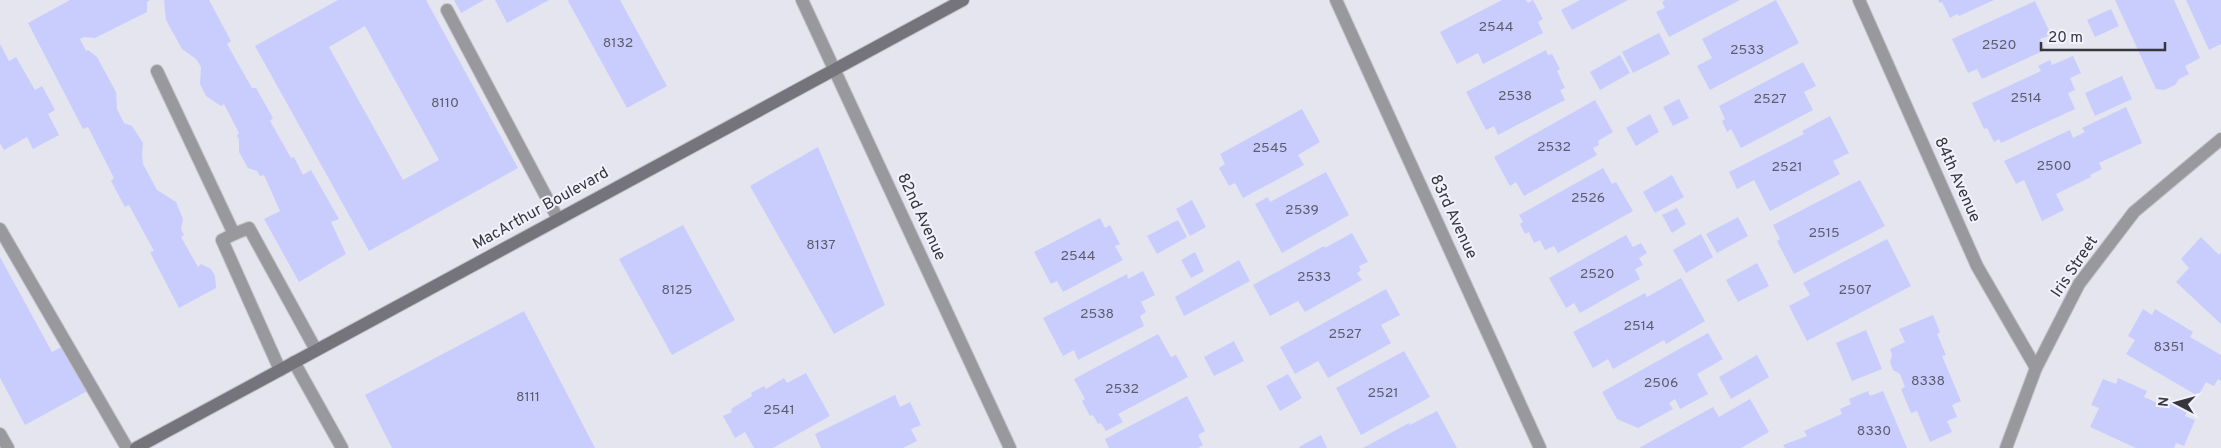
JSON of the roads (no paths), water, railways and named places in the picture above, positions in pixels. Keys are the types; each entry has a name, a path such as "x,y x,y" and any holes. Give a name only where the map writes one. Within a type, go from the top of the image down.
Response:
{"main road":[{"name":"MacArthur Boulevard","path":"139,447 963,0"}],"street":[{"name":"82nd Avenue","path":"802,0 1010,448"},
{"name":"83rd Avenue","path":"1336,0 1540,448"},
{"name":"84th Avenue","path":"1859,0 1977,266 2036,368"},
{"path":"447,10 558,219"},
{"path":"157,71 234,234"},
{"name":"Iris Street","path":"2006,448 2036,368 2079,284 2134,212 2221,139"},
{"path":"280,370 222,240 249,228 316,350"},
{"path":"0,229 127,448"},
{"path":"294,362 342,448"},
{"path":"0,434 8,448"}]}
